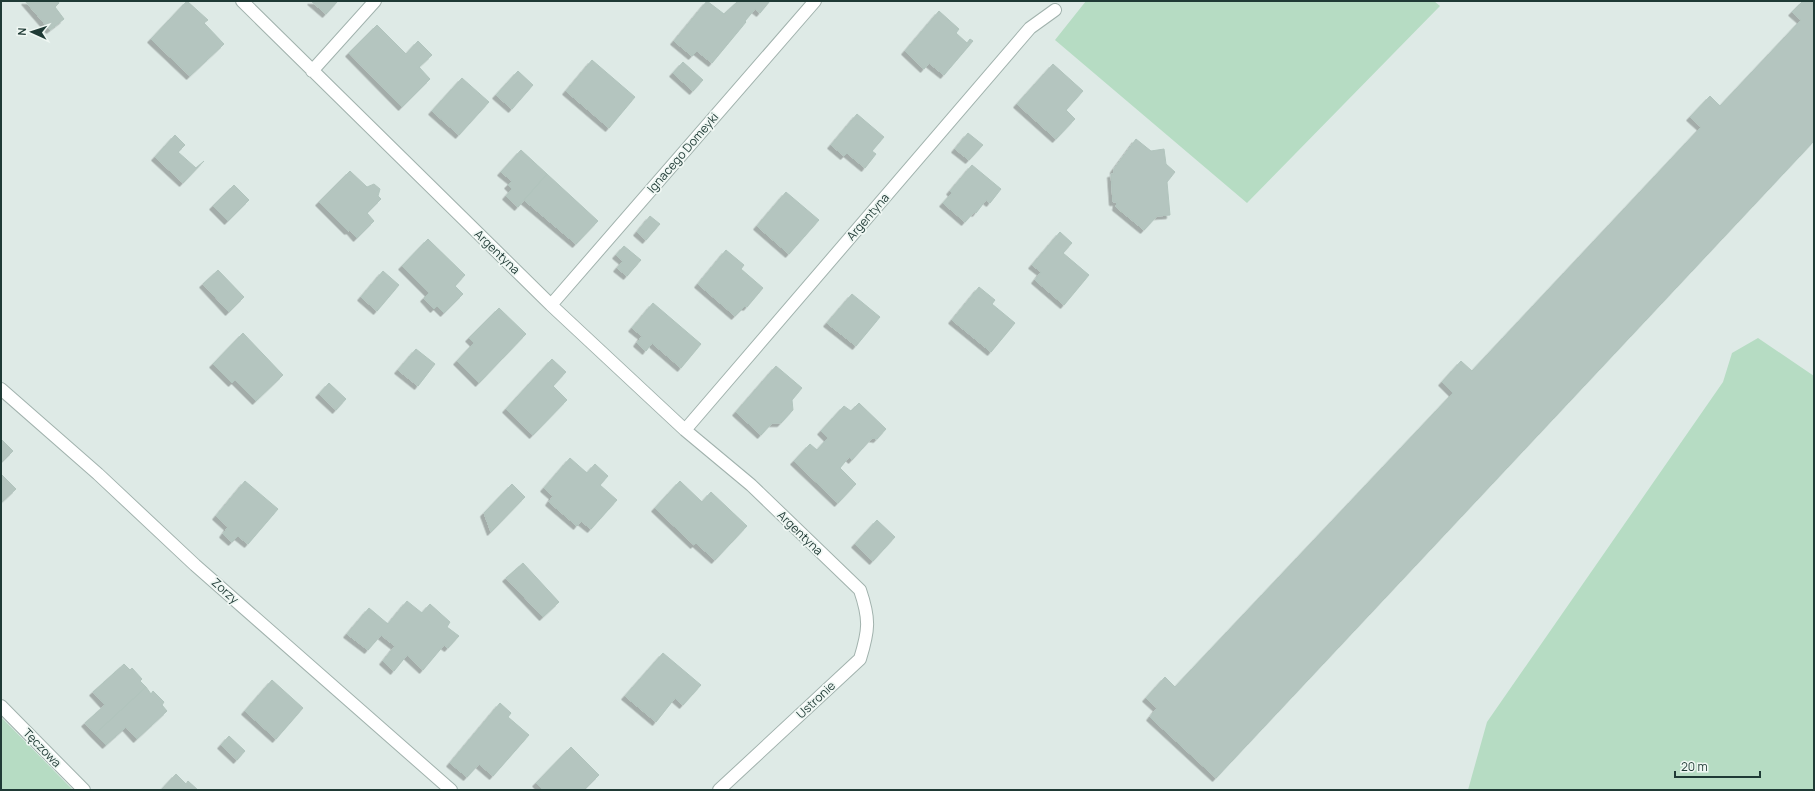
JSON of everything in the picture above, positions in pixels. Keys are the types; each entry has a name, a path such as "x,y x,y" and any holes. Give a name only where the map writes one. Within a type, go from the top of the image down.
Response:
{"street":[{"name":"Argentyna","path":"242,1 551,305 685,430 751,485 860,590"},
{"path":"312,71 375,1"},
{"name":"Ignacego Domeyki","path":"551,305 815,1"},
{"name":"Argentyna","path":"685,430 1030,28 1055,10"},
{"name":"Zorzy","path":"1,389 98,474 207,575 451,790"},
{"name":"Ustronie","path":"719,790 860,659 868,635 866,608 860,590"},
{"name":"Tęczowa","path":"1,706 84,790"}],"green space":[{"path":"1086,1 1434,1 1440,6 1247,203 1055,40"},
{"path":"1758,338 1814,376 1814,790 1468,790 1487,722 1723,382 1732,353"},
{"path":"1,717 73,790 1,790"}],"building":[{"path":"25,1 58,1 59,3 55,7 64,19 50,30"},
{"path":"187,1 208,20 204,23 224,44 190,76 151,39"},
{"path":"311,1 338,1 326,14"},
{"path":"707,1 724,14 738,1 770,1 760,13 755,9 712,63 697,51 692,56 674,41"},
{"path":"1803,1 1814,1 1814,141 1216,778 1150,717 1157,708 1146,698 1165,677 1175,687 1453,393 1442,382 1461,361 1472,371 1701,127 1690,117 1710,96 1720,106 1801,20 1792,12"},
{"path":"939,11 959,29 956,33 967,43 970,39 973,41 944,75 929,63 924,69 905,51"},
{"path":"377,25 406,54 418,41 432,55 419,67 430,79 402,107 349,53"},
{"path":"592,60 635,97 609,128 566,91"},
{"path":"683,62 703,80 693,91 673,73"},
{"path":"1053,64 1083,91 1066,110 1075,119 1056,139 1017,104"},
{"path":"518,71 533,85 512,109 496,95"},
{"path":"462,78 489,102 459,135 432,111"},
{"path":"857,114 884,137 872,151 876,154 865,168 847,153 844,156 831,145"},
{"path":"968,133 983,145 969,160 955,149"},
{"path":"175,135 185,145 178,152 196,168 204,161 183,183 155,157"},
{"path":"1136,139 1151,151 1164,149 1166,164 1175,172 1167,182 1170,215 1157,216 1144,230 1116,207 1117,202 1113,202 1111,174 1114,174 1114,169"},
{"path":"521,150 547,174 518,207 506,196 512,189 508,185 512,181 501,172"},
{"path":"972,165 1001,189 990,203 986,200 976,213 974,212 965,222 943,203 952,193 950,191"},
{"path":"350,171 367,187 374,184 380,189 378,196 381,199 367,213 374,221 357,238 319,202"},
{"path":"547,174 598,221 576,244 524,200"},
{"path":"234,185 249,200 228,221 213,206"},
{"path":"786,192 819,220 789,254 757,226"},
{"path":"650,216 660,224 646,240 637,232"},
{"path":"1060,232 1072,243 1063,253 1089,275 1064,305 1035,280 1041,272 1032,265"},
{"path":"428,239 465,275 455,286 463,294 444,313 437,306 434,309 424,298 429,293 402,266"},
{"path":"624,246 641,260 627,276 617,268 623,261 616,255"},
{"path":"726,250 744,265 741,269 763,288 747,307 745,306 735,316 698,284"},
{"path":"218,270 244,297 229,312 203,284"},
{"path":"383,271 399,285 377,311 361,297"},
{"path":"979,287 995,300 992,304 1015,323 991,352 952,320"},
{"path":"852,294 880,317 856,346 827,323"},
{"path":"653,303 701,344 681,368 652,343 646,351 637,343 642,336 632,328"},
{"path":"499,308 526,334 479,383 457,361 474,343 469,338"},
{"path":"243,333 283,375 256,401 235,380 232,383 213,364"},
{"path":"416,349 435,364 418,386 398,370"},
{"path":"552,359 566,372 553,386 567,400 533,435 506,409"},
{"path":"776,366 802,388 792,400 793,410 781,423 772,423 761,435 736,412"},
{"path":"329,383 346,399 336,410 319,394"},
{"path":"859,403 886,429 877,439 872,438 852,460 849,457 840,468 856,484 838,503 794,461 810,444 817,450 828,438 821,431 844,406 851,411"},
{"path":"1,439 13,451 1,463"},
{"path":"570,458 587,473 595,464 608,476 600,485 617,500 591,529 581,521 577,526 549,502 553,496 544,488"},
{"path":"1,474 16,489 1,503"},
{"path":"245,481 278,509 248,544 238,536 232,542 223,534 228,527 216,516"},
{"path":"680,481 702,502 711,492 747,526 715,560 696,543 694,545 655,508"},
{"path":"512,484 525,497 491,532 484,513"},
{"path":"877,520 895,537 873,561 855,544"},
{"path":"523,563 559,602 543,617 506,578"},
{"path":"407,601 422,613 430,604 450,622 447,627 459,636 448,648 444,645 423,670 407,655 394,671 383,661 395,646 381,635 368,650 347,634 369,608 388,624"},
{"path":"663,653 701,685 683,705 675,698 656,722 625,696"},
{"path":"124,664 130,670 132,668 142,679 140,681 146,687 95,734 85,723 105,705 93,692"},
{"path":"272,680 303,708 276,739 245,711"},
{"path":"146,687 151,694 153,691 164,702 162,705 167,711 137,739 126,727 106,745 95,734"},
{"path":"500,703 511,713 508,717 529,735 493,776 479,764 467,777 450,763"},
{"path":"229,736 245,751 237,760 221,745"},
{"path":"571,747 599,775 584,790 543,790 536,783"},
{"path":"176,774 186,784 188,781 198,790 161,790"}]}
